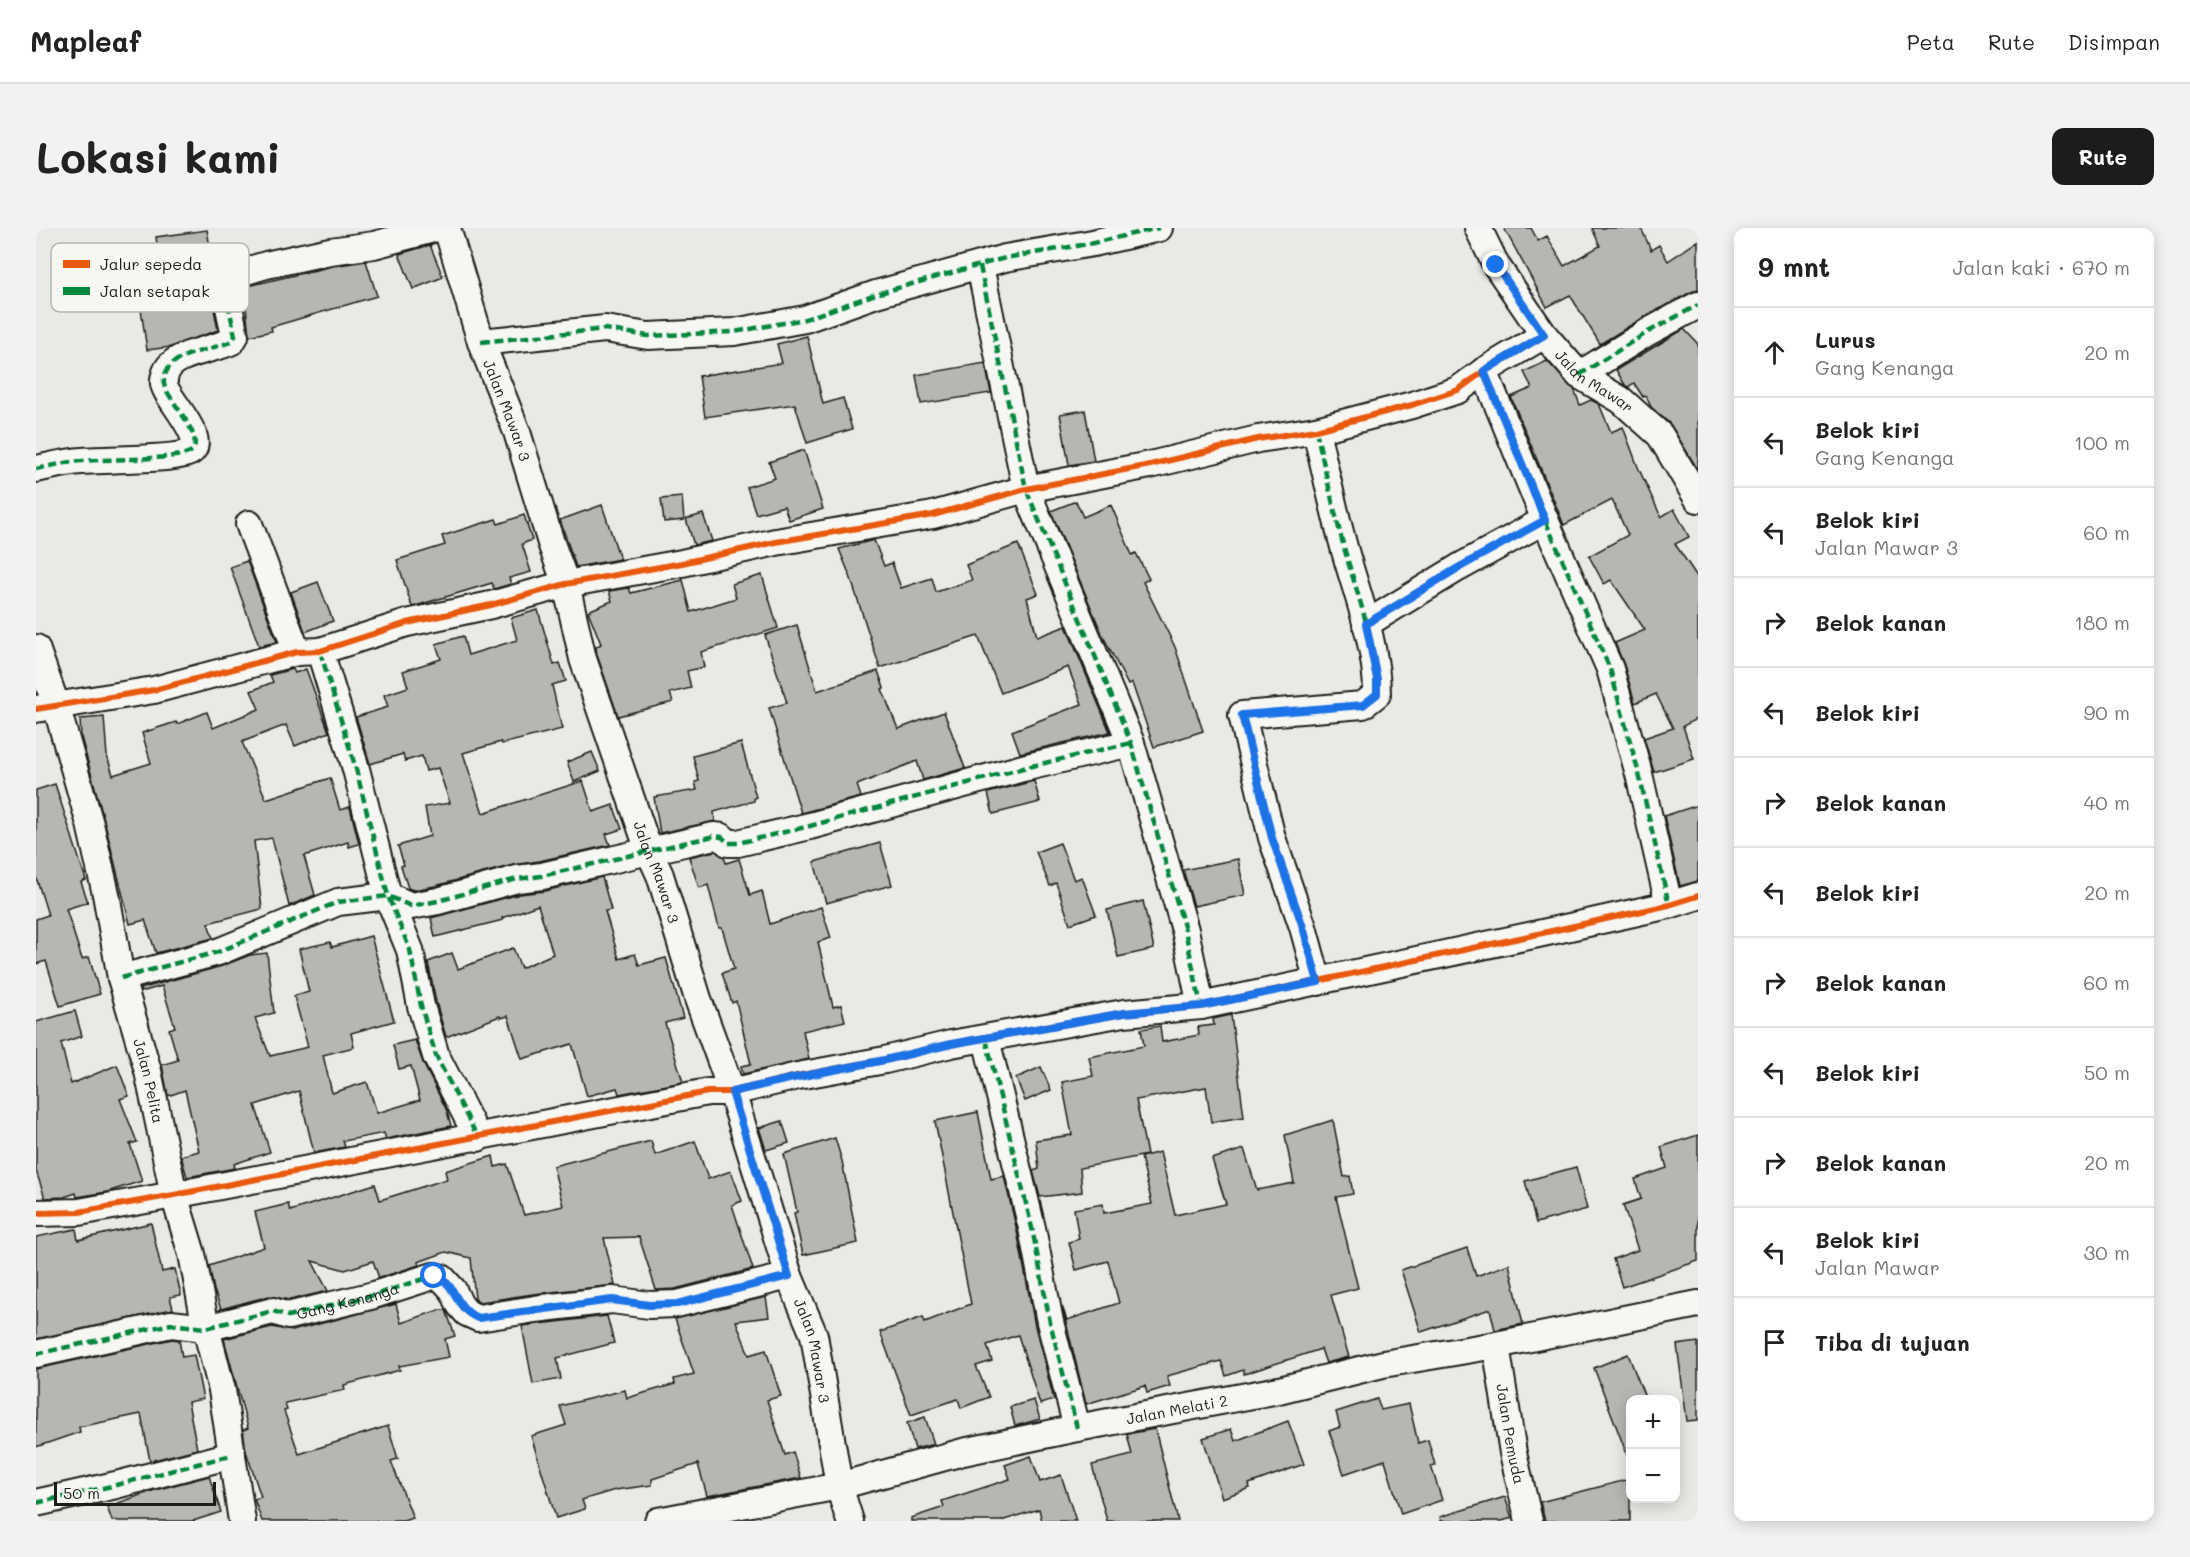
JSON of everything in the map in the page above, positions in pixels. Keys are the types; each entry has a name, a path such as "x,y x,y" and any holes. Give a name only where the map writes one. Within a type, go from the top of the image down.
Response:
{"street":[{"path":"249,269 330,251 374,245 437,228"},
{"name":"Jalan Mawar 3","path":"447,228 481,342 517,432 566,584 583,659 649,851 660,875 698,999 732,1092 789,1276 814,1335 839,1486 850,1521"},
{"path":"481,342 605,329 648,336 734,332 805,319 876,294 1005,258 1092,243 1159,228"},
{"name":"Jalan Mawar","path":"1478,228 1496,265 1544,335 1579,375 1621,400 1660,435 1698,499"},
{"path":"980,266 1026,489 1131,743 1185,930 1201,1006"},
{"path":"1579,375 1698,305"},
{"path":"36,469 79,461 189,453 196,443 192,432 164,385 165,374 170,365 178,359 232,341 235,336 226,312"},
{"path":"46,707 154,690 309,652 407,623 491,605 566,584 776,542 933,515 1026,489 1150,465 1258,439 1316,430 1412,405 1458,390 1484,371 1544,335"},
{"path":"1484,371 1545,520 1610,669 1639,774 1669,905"},
{"path":"1316,430 1337,523 1366,624 1377,679 1377,694 1363,705 1242,715 1272,838 1303,927 1318,982"},
{"path":"1366,624 1458,568 1545,520"},
{"path":"249,524 309,652 356,769 388,896 410,950 421,1006 436,1056 478,1138"},
{"name":"Jalan Pelita","path":"36,648 46,707 90,824 106,894 121,978 148,1071 174,1195 192,1254 206,1328 222,1390 242,1521"},
{"path":"121,978 218,952 338,902 388,896 411,906 438,901 517,879 542,876 718,836 728,843 746,842 1023,768 1131,743"},
{"path":"36,1213 79,1212 174,1195 708,1092 732,1092 951,1044 1124,1013 1201,1006 1669,905 1698,896"},
{"path":"986,1039 1032,1228 1050,1322 1077,1428"},
{"name":"Gang Kenanga","path":"206,1328 273,1311 288,1316 374,1295 434,1276 442,1278 453,1290 460,1305 467,1313 478,1318 612,1300 649,1305 677,1304 789,1276"},
{"name":"Jalan Melati 2","path":"658,1521 839,1486 963,1452 1279,1390 1383,1364 1496,1345 1698,1304"},
{"path":"36,1354 171,1324 206,1328"},
{"name":"Jalan Pemuda","path":"1496,1345 1513,1453 1529,1521"},
{"path":"36,1503 232,1455"}],"building":[{"path":"1504,228 1531,228 1538,241 1547,236 1564,266 1600,246 1592,228 1641,228 1651,250 1659,245 1668,261 1698,241 1698,290 1641,319 1600,344 1570,295 1547,307"},
{"path":"207,230 209,243 157,243 156,237"},
{"path":"430,245 443,277 413,289 399,254"},
{"path":"366,261 377,296 271,327 272,331 249,336 247,312 249,312 249,286 333,266"},
{"path":"141,312 214,312 218,330 171,347 147,350"},
{"path":"1684,329 1698,344 1698,470 1670,424 1651,407 1646,396 1643,397 1634,383 1628,387 1625,385 1616,370"},
{"path":"807,336 823,404 843,398 852,429 807,443 795,404 705,417 699,376 782,363 777,344"},
{"path":"1547,361 1574,389 1580,405 1591,400 1599,404 1611,432 1623,427 1661,517 1674,509 1689,537 1675,544 1698,578 1698,718 1683,726 1694,759 1654,772 1644,738 1673,728 1656,694 1635,703 1615,643 1645,630 1611,580 1604,584 1589,556 1628,535 1612,500 1564,525 1511,397 1532,388 1524,372"},
{"path":"985,363 991,393 921,404 916,375"},
{"path":"1085,410 1094,461 1069,465 1060,414"},
{"path":"804,450 823,509 789,520 784,506 756,514 747,487 775,478 769,462"},
{"path":"682,497 684,520 664,522 661,499"},
{"path":"1076,501 1083,517 1111,505 1132,555 1136,553 1149,579 1143,582 1175,647 1203,731 1154,747 1132,683 1128,685 1102,634 1051,511"},
{"path":"602,505 620,559 576,567 560,520"},
{"path":"703,514 712,541 694,545 686,519"},
{"path":"524,515 532,540 522,544 531,572 509,578 511,584 494,589 492,583 412,607 397,560 445,545 442,536 496,519 498,524"},
{"path":"874,540 884,566 892,563 901,588 932,578 936,592 972,580 966,565 1018,544 1038,594 1027,598 1037,637 1066,626 1110,732 1020,753 1012,731 1082,704 1068,667 1001,693 978,636 880,668 839,549"},
{"path":"247,561 277,642 259,646 230,567"},
{"path":"762,575 778,628 701,652 704,667 687,671 691,688 670,693 673,702 618,716 597,655 596,647 601,644 588,611 612,601 609,591 629,588 631,593 683,580 691,612 736,598 732,584"},
{"path":"318,582 333,621 305,632 291,592"},
{"path":"538,610 554,665 560,663 566,681 552,685 562,729 463,753 483,813 583,781 593,812 613,805 622,829 606,834 610,845 513,865 435,886 413,890 408,888 398,846 430,836 425,807 450,803 438,768 426,771 422,756 405,761 403,754 370,764 356,717 388,707 384,695 408,687 403,671 441,659 436,644 463,636 468,655 517,640 511,618"},
{"path":"797,625 817,691 878,671 884,688 882,689 898,729 944,712 965,768 923,780 917,761 857,785 861,797 801,813 769,708 787,703 765,635"},
{"path":"293,669 295,673 306,669 329,732 295,746 286,725 242,742 266,799 330,778 340,810 350,807 359,844 349,847 348,842 304,856 315,895 289,906 272,838 254,841 262,909 208,923 213,938 156,953 145,920 130,924 81,737 80,719 104,717 107,756 113,775 151,763 142,733 176,722 177,724 207,712 213,728 259,709 251,691 273,682 270,675"},
{"path":"741,743 756,797 754,801 714,812 715,821 660,833 654,797 697,790 695,782 699,781 693,756"},
{"path":"592,752 600,771 574,782 567,762"},
{"path":"1034,781 1040,802 993,814 988,793"},
{"path":"55,784 86,880 81,882 88,902 66,909 82,959 89,957 100,994 60,1006 46,961 36,964 36,919 48,915 36,877 36,790"},
{"path":"1698,805 1698,881 1680,886 1664,816"},
{"path":"880,843 892,885 826,903 814,862"},
{"path":"1060,843 1074,880 1082,877 1096,915 1070,924 1056,883 1050,886 1036,852"},
{"path":"715,851 724,857 726,863 739,859 750,895 762,891 770,924 821,907 831,938 818,942 833,1007 841,1005 845,1021 803,1031 809,1059 743,1074 741,1066 751,1064 736,1001 732,1003 722,973 734,969 722,928 719,928 708,885 699,888 689,857"},
{"path":"1238,859 1245,895 1194,906 1183,870"},
{"path":"602,877 611,910 605,911 619,959 635,954 639,965 666,958 683,1018 665,1023 683,1082 619,1094 617,1088 587,1096 572,1044 522,1059 508,1016 501,1018 500,1016 446,1037 428,962 452,953 458,969 513,948 521,968 553,954 538,905 502,918 503,920 435,937 431,918 520,894 545,891"},
{"path":"1143,901 1154,949 1118,957 1107,910"},
{"path":"371,936 394,1021 351,1033 354,1047 323,1055 332,1093 367,1082 377,1113 420,1100 411,1066 399,1069 393,1045 415,1040 423,1063 447,1111 451,1126 386,1139 384,1133 343,1141 345,1147 314,1153 299,1091 255,1105 270,1152 234,1164 235,1168 187,1177 181,1156 199,1151 185,1090 168,1096 162,1065 178,1060 169,1029 175,1027 162,986 141,992 140,989 222,966 250,955 267,953 274,1013 255,1018 270,1056 308,1047 294,996 309,992 299,949 330,942 332,947"},
{"path":"75,1011 82,1036 61,1043 71,1084 117,1065 129,1096 120,1099 137,1142 130,1144 142,1181 107,1192 77,1197 76,1193 64,1197 45,1198 36,1171 36,1022"},
{"path":"1231,1015 1244,1117 1211,1122 1206,1087 1136,1100 1147,1155 1080,1168 1082,1192 1040,1197 1033,1171 1039,1169 1036,1140 1072,1135 1062,1082 1093,1076 1089,1057 1144,1046 1141,1029 1160,1026 1162,1042 1199,1035 1198,1027 1214,1025 1213,1019"},
{"path":"1041,1067 1051,1090 1025,1101 1016,1078"},
{"path":"978,1112 991,1179 1004,1176 1035,1326 1054,1400 1040,1404 1018,1335 987,1345 992,1361 976,1366 989,1397 961,1408 958,1399 911,1415 880,1332 923,1317 925,1322 971,1304 935,1121"},
{"path":"1333,1120 1344,1177 1350,1176 1353,1194 1336,1197 1358,1288 1331,1295 1349,1357 1326,1363 1321,1349 1244,1374 1243,1370 1226,1376 1221,1361 1167,1376 1170,1386 1147,1393 1145,1386 1086,1404 1062,1306 1067,1320 1119,1303 1108,1261 1076,1270 1069,1242 1079,1239 1074,1209 1103,1204 1104,1213 1152,1204 1141,1157 1160,1152 1175,1215 1226,1204 1212,1159 1244,1149 1257,1190 1294,1183 1285,1135"},
{"path":"782,1121 789,1143 766,1150 759,1128"},
{"path":"1698,1135 1698,1261 1622,1287 1613,1259 1638,1250 1623,1205 1641,1199 1635,1179 1667,1168 1661,1147"},
{"path":"835,1138 842,1161 858,1243 803,1255 794,1213 797,1212 784,1154"},
{"path":"651,1141 655,1155 695,1141 708,1179 731,1171 742,1201 732,1205 753,1269 675,1289 656,1290 639,1237 604,1238 615,1285 480,1302 475,1299 471,1258 446,1252 418,1262 419,1265 379,1278 373,1261 345,1270 312,1261 328,1291 289,1300 269,1296 221,1309 214,1290 209,1266 264,1247 255,1212 288,1204 290,1211 375,1184 380,1200 447,1179 445,1171 493,1156 495,1167 507,1164 524,1215 563,1206 553,1166"},
{"path":"1576,1167 1587,1209 1536,1223 1525,1181"},
{"path":"151,1223 162,1272 175,1269 181,1295 170,1297 173,1309 36,1339 36,1237 76,1229 78,1240"},
{"path":"1467,1248 1476,1276 1509,1264 1523,1324 1495,1330 1490,1309 1421,1332 1401,1270"},
{"path":"766,1297 769,1317 736,1321 749,1355 766,1350 781,1396 767,1400 785,1455 793,1452 801,1478 707,1496 698,1464 652,1479 652,1485 615,1490 582,1500 585,1509 556,1518 531,1436 566,1425 560,1406 625,1390 627,1398 675,1384 674,1379 694,1374 675,1319"},
{"path":"396,1304 401,1323 439,1310 446,1310 455,1336 445,1339 449,1357 399,1366 400,1370 344,1385 345,1390 285,1403 287,1410 284,1411 299,1454 388,1426 398,1459 391,1461 413,1518 403,1521 262,1521 254,1499 261,1497 246,1451 243,1430 248,1428 224,1339 272,1327 292,1331"},
{"path":"607,1316 614,1343 557,1358 561,1379 533,1384 522,1326"},
{"path":"172,1339 179,1340 182,1357 194,1355 203,1399 188,1402 197,1449 150,1461 141,1414 79,1427 80,1432 36,1447 36,1369"},
{"path":"1698,1342 1698,1420 1687,1421 1677,1345"},
{"path":"1628,1354 1644,1395 1626,1395 1626,1452 1594,1368"},
{"path":"1377,1399 1381,1410 1409,1404 1418,1443 1428,1440 1435,1465 1431,1466 1442,1500 1401,1514 1385,1460 1344,1474 1329,1431 1340,1427 1336,1412"},
{"path":"1034,1400 1040,1419 1015,1426 1010,1407"},
{"path":"925,1417 934,1444 915,1449 907,1423"},
{"path":"1288,1421 1304,1464 1249,1484 1250,1488 1222,1498 1203,1438 1231,1429 1235,1441"},
{"path":"1155,1429 1178,1521 1107,1521 1092,1465 1132,1455 1127,1434"},
{"path":"1031,1456 1040,1482 1061,1475 1076,1521 1042,1521 1039,1509 1001,1521 911,1521 911,1518 944,1507 942,1501 1010,1479 1005,1465"},
{"path":"209,1476 221,1512 193,1521 112,1521 107,1507 155,1490"},
{"path":"1626,1480 1626,1503 1630,1503 1630,1521 1545,1521 1540,1502"},
{"path":"1505,1497 1512,1518 1502,1521 1441,1521 1440,1517"}],"marked path":[{"path":"481,342 605,329 648,336 734,332 805,319 876,294 1005,258 1093,243 1159,228"},
{"path":"980,266 1026,489 1131,743 1185,930 1201,1006"},
{"path":"1579,375 1648,332 1698,305"},
{"path":"36,469 75,462 155,458 190,452 194,446 191,429 166,390 164,378 168,368 177,360 232,341 235,336 230,312"},
{"path":"1484,371 1545,520 1610,669 1639,774 1669,905"},
{"path":"1316,430 1341,536 1370,640 1377,694 1363,705 1242,715 1272,838 1303,927 1318,982"},
{"path":"1366,624 1458,568 1545,520"},
{"path":"320,651 356,769 388,896 410,950 421,1006 436,1056 478,1138"},
{"path":"121,978 218,952 338,902 388,896 411,906 438,901 517,879 542,876 714,836 722,837 728,843 738,843 810,826 1023,768 1131,743"},
{"path":"986,1039 1032,1228 1050,1322 1077,1428"},
{"path":"36,1354 171,1324 206,1328 273,1311 288,1316 374,1295 433,1276 442,1278 453,1290 460,1305 467,1313 478,1318 612,1300 649,1305 677,1304 789,1276"},
{"path":"36,1503 232,1455"}],"cycle path":[{"path":"36,709 154,690 297,652 320,651 407,623 491,605 566,584 682,563 776,542 933,515 1026,489 1150,465 1258,439 1316,430 1412,405 1458,390 1484,371 1544,335"},
{"path":"36,1213 79,1212 174,1195 708,1092 732,1092 951,1044 1124,1013 1201,1006 1538,934 1669,905 1698,896"}],"route":[{"path":"434,1276 442,1278 453,1290 460,1305 467,1313 478,1318 612,1300 649,1305 677,1304 789,1276 732,1092 951,1044 1124,1013 1201,1006 1318,982 1303,927 1272,838 1242,715 1363,705 1377,694 1377,679 1366,624 1458,568 1545,520 1484,371 1544,335 1496,265"}]}
